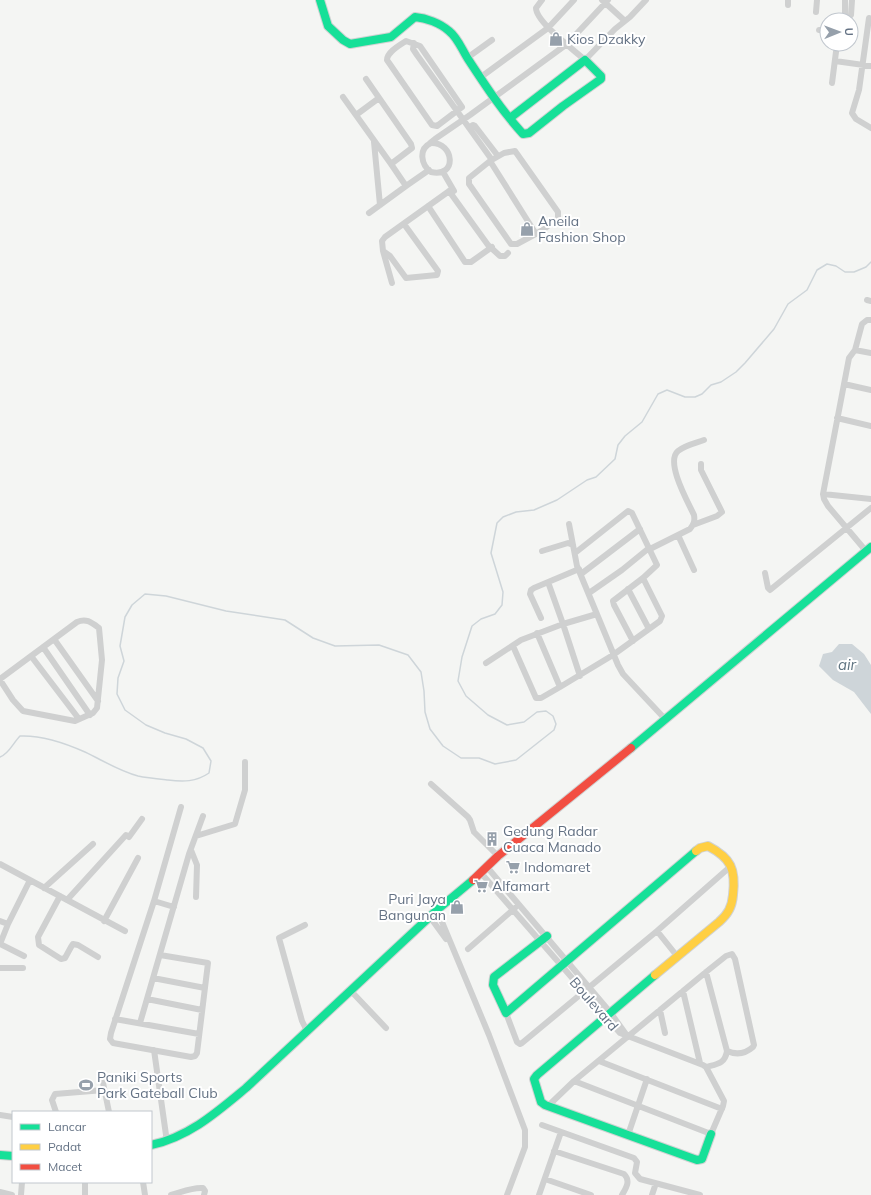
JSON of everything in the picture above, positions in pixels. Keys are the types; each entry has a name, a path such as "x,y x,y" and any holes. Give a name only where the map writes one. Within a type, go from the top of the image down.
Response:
{"street":[{"path":"320,0 328,26 346,42 354,44 391,37 412,19 419,17 446,29 456,38 467,58 510,118 524,134 527,134 601,79 601,74 548,28 537,14 537,5 542,0"},
{"path":"481,77 548,28 574,0"},
{"path":"510,118 585,60 615,28 646,0"},
{"path":"816,12 817,0"},
{"path":"846,0 844,15 848,18 850,16 852,0"},
{"path":"430,143 438,144 445,148 448,153 449,164 447,169 443,172 436,173 429,170 424,162 422,153 425,147 430,143 435,139 495,97 567,44 605,1 625,20"},
{"path":"869,18 859,90 852,113 856,119 871,128"},
{"path":"467,58 492,40"},
{"path":"457,111 437,126 433,126 388,61 387,56 405,42 408,41 414,43 413,49 457,111 491,161 536,234"},
{"path":"832,83 836,52"},
{"path":"835,61 871,66"},
{"path":"366,79 412,147 391,164"},
{"path":"343,97 406,186"},
{"path":"356,115 379,98"},
{"path":"468,128 473,125 476,126 498,156"},
{"path":"374,140 380,205"},
{"path":"513,150 517,152 559,214 558,219 536,234 517,244 511,244 469,184 469,178 498,156 513,150"},
{"path":"369,213 429,170"},
{"path":"443,172 451,190 486,237 492,248 500,256 505,256 508,253"},
{"path":"392,283 383,250 383,239 451,190"},
{"path":"428,206 465,262 471,262 492,248"},
{"path":"383,250 390,256 406,278 434,276 438,274 438,271 404,224"},
{"path":"152,1145 167,1142 181,1135 225,1105 246,1088 437,910 481,873 498,856 666,720 868,549 828,506 823,494 849,358 855,350 862,324 867,320 871,320"},
{"path":"855,350 871,353"},
{"path":"844,384 871,390"},
{"path":"837,418 871,426"},
{"path":"589,593 622,570 649,548 690,529 695,520 694,515 675,470 675,458 678,451 704,440"},
{"path":"693,525 717,516 722,512 701,470 701,464"},
{"path":"823,494 871,499"},
{"path":"765,573 768,588 770,590 871,508"},
{"path":"575,553 628,512 632,513 656,565 643,578 613,602 633,641"},
{"path":"569,524 580,572 623,674 666,720"},
{"path":"541,618 530,594 531,590 548,582 580,572 640,529"},
{"path":"678,535 694,570"},
{"path":"542,551 568,543 573,544"},
{"path":"512,646 536,698 541,698 614,655 660,621 662,616 643,578"},
{"path":"548,582 580,676"},
{"path":"628,589 649,629"},
{"path":"486,663 521,640 562,624 597,614"},
{"path":"83,619 90,621 99,628 102,660 97,708 93,713 75,721 65,720 23,711 13,700 0,680 43,647 83,619"},
{"path":"537,633 560,687"},
{"path":"54,639 98,701"},
{"path":"43,647 90,715"},
{"path":"31,656 80,719"},
{"path":"196,836 235,824 245,790 245,762"},
{"path":"431,784 468,816 474,832 498,856"},
{"path":"160,955 208,963 195,1056 111,1042 110,1039 115,1019 154,901 181,807"},
{"path":"140,1023 191,850 203,816"},
{"path":"67,900 126,835 129,837 142,819"},
{"path":"44,888 93,844"},
{"path":"506,1013 702,847 708,846 721,854 731,866 735,875 735,886 730,911 712,928 608,1014 534,1078 534,1083 541,1102 548,1106 700,1160 702,1159 722,1109 724,1099 706,1067 723,1061 727,1052 706,972"},
{"path":"191,850 197,865 196,897"},
{"path":"104,921 138,858"},
{"path":"0,864 125,931"},
{"path":"544,938 494,977 494,985 517,1042 521,1044 657,931 731,866"},
{"name":"Boulevard","path":"487,867 608,1014 620,1033 700,1063 706,1067"},
{"name":"Boulevard","path":"481,873 513,910 544,938"},
{"path":"24,956 0,944 8,924 30,880"},
{"path":"60,896 38,937 39,945 46,951 61,959 65,958 71,946 74,944 98,957"},
{"path":"154,901 174,906"},
{"path":"468,949 519,905"},
{"path":"437,910 489,1035 525,1130 525,1147 507,1195"},
{"path":"430,917 452,946"},
{"path":"0,921 8,924"},
{"path":"305,925 280,938 302,1021 307,1031"},
{"path":"657,931 677,956"},
{"path":"548,1106 628,1036 706,972 729,954 732,954 735,957 754,1045 750,1050 739,1054 727,1052"},
{"path":"0,968 23,968"},
{"path":"153,978 205,988"},
{"path":"351,991 386,1028"},
{"path":"683,991 700,1063"},
{"path":"147,999 202,1010"},
{"path":"660,1010 665,1033"},
{"path":"115,1019 199,1034"},
{"path":"154,1050 167,1142"},
{"path":"599,1061 722,1109"},
{"path":"101,1073 109,1111"},
{"path":"628,1135 647,1079"},
{"path":"574,1082 711,1134"},
{"path":"56,1111 52,1100 54,1094 104,1090"},
{"path":"0,1115 12,1117"},
{"path":"542,1125 634,1158 637,1162 635,1173"},
{"path":"539,1195 561,1132"},
{"path":"554,1151 626,1175 631,1172 635,1173 640,1179 684,1193 700,1195"},
{"path":"0,1155 12,1156"},
{"path":"622,1195 628,1181 626,1175"},
{"path":"545,1179 591,1195"},
{"path":"21,1195 22,1183"},
{"path":"85,1183 85,1195"},
{"path":"143,1183 145,1195"},
{"path":"652,1195 656,1183"},
{"path":"171,1195 194,1188 201,1188 204,1191 204,1195"},
{"path":"0,1192 12,1195"}],"water":[{"name":"air","path":"839,644 852,644 864,654 871,665 871,714 854,692 833,680 819,666 823,654 832,652"}],"waterway":[{"path":"0,757 8,751 20,736 28,736 45,738 70,746 138,776 184,781 194,780 209,773 211,761 203,748 186,739 165,733 146,725 125,710 117,694 118,678 124,661 120,646 125,617 132,605 145,594 166,596 226,611 285,620 313,638 335,646 379,645 408,655 421,672 425,712 430,729 443,746 461,758 479,758 495,764 516,760 554,730 556,724 553,716 546,711 537,712 524,722 507,725 488,715 466,696 458,681 462,657 472,626 481,619 495,614 502,605 503,592 491,553 497,523 503,517 516,512 534,510 557,500 587,480 596,477 615,459 618,445 625,436 642,422 658,394 667,390 685,397 695,397 702,394 711,385 721,382 736,372 774,329 788,304 807,290 817,270 827,264 836,266 845,272 854,272 866,267 871,262"}],"traffic: fast":[{"path":"320,0 328,26 343,40 350,44 391,37 415,17 433,21 445,28 455,37 494,98 508,116 523,134 529,133 563,106 601,79 601,76 585,60 510,118"},
{"path":"631,748 871,547"},
{"path":"547,936 494,977 493,985 506,1013 696,851"},
{"path":"152,1145 178,1136 190,1130 246,1088 437,910 473,880"},
{"path":"655,975 537,1075 534,1079 541,1102 545,1105 697,1160 702,1159 711,1134"},
{"path":"0,1155 12,1156"}],"traffic: slow":[{"path":"655,975 719,922 731,907 734,878 727,860 716,850 708,846 700,848 696,851"}],"traffic: jam":[{"path":"473,880 498,856 631,748"}],"place":[{"name":"Kios Dzakky","path":"556,39"},
{"name":"Aneila Fashion Shop","path":"527,229"},
{"name":"Gedung Radar Cuaca Manado","path":"492,839"},
{"name":"Indomaret","path":"513,867"},
{"name":"Alfamart","path":"481,886"},
{"name":"Puri Jaya Bangunan","path":"457,907"},
{"name":"Paniki Sports Park Gateball Club","path":"86,1085"}]}
